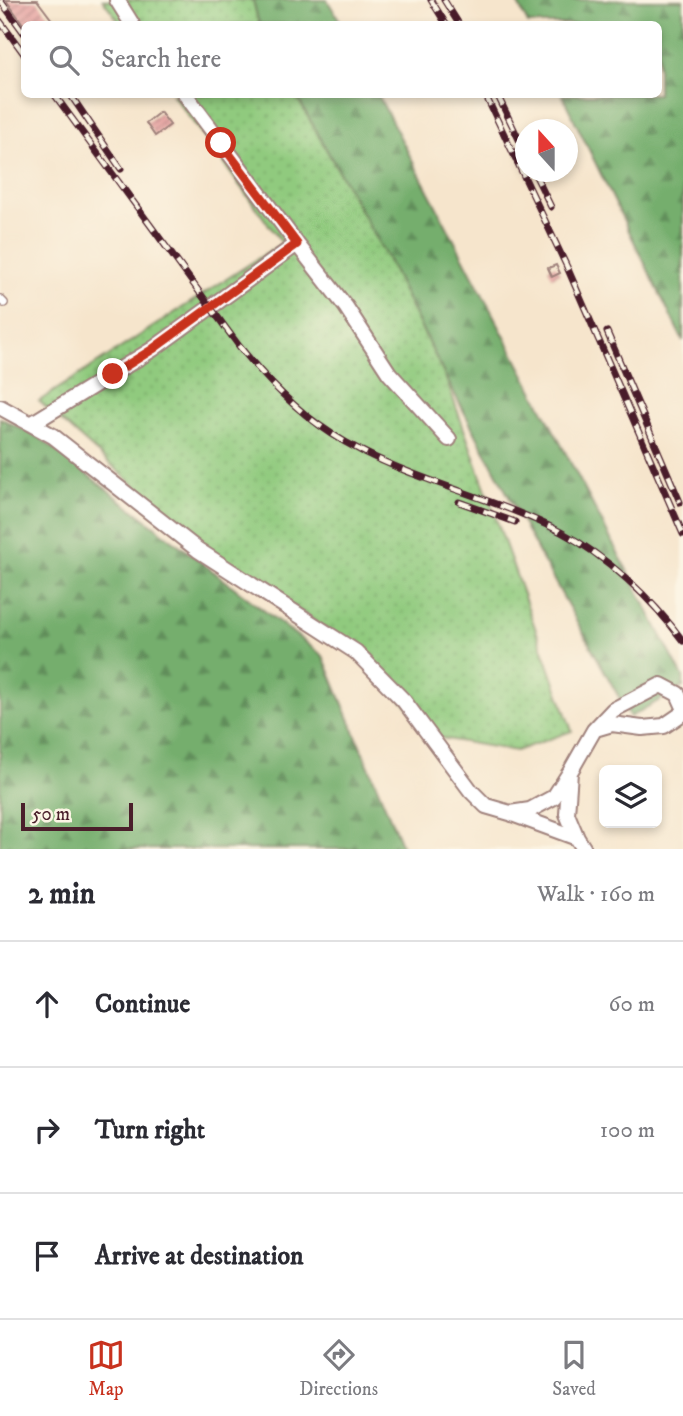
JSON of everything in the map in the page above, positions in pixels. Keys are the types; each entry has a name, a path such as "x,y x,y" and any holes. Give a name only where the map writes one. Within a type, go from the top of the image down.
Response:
{"street":[{"path":"117,0 130,21"},
{"path":"188,98 346,307 389,373 449,439"},
{"path":"31,424 153,349 297,244"},
{"path":"0,407 53,436 198,550 356,652 404,701 471,791 486,806 510,813 581,843"},
{"path":"510,813 530,810 554,797 594,730 613,709 661,685 678,694 683,705"},
{"path":"594,730 612,724 642,728 664,726 683,713"},
{"path":"570,772 567,814 581,843"}],"green space":[{"path":"103,0 253,0 258,21 119,21"},
{"path":"253,0 327,0 340,21 258,21"},
{"path":"516,0 683,0 683,341 578,128 578,119 574,119 563,98 662,98 662,21 526,21"},
{"path":"175,98 298,98 385,254 445,376 572,731 516,751 435,737 359,651 202,545 39,401 282,243"},
{"path":"298,98 380,98 683,677 683,687 630,717 445,376 385,254"},
{"path":"0,418 40,438 323,656 403,849 0,849"}],"building":[{"path":"6,0 37,0 53,21 21,21"},
{"path":"160,112 170,125 155,136 146,123"},
{"path":"556,265 560,273 552,277 548,268"}],"railway":[{"path":"0,0 21,29"},
{"path":"431,0 444,21"},
{"path":"444,0 457,21"},
{"path":"0,21 21,50"},
{"path":"57,98 239,346 294,405 319,425 359,450 416,475 533,519 578,542 628,580 658,610 683,641"},
{"path":"73,98 121,169"},
{"path":"487,98 567,267 683,534"},
{"path":"499,98 515,131"},
{"path":"539,182 551,207"},
{"path":"607,332 680,502"},
{"path":"459,502 515,522"}],"route":[{"path":"113,374 153,349 297,244 221,143"}]}
